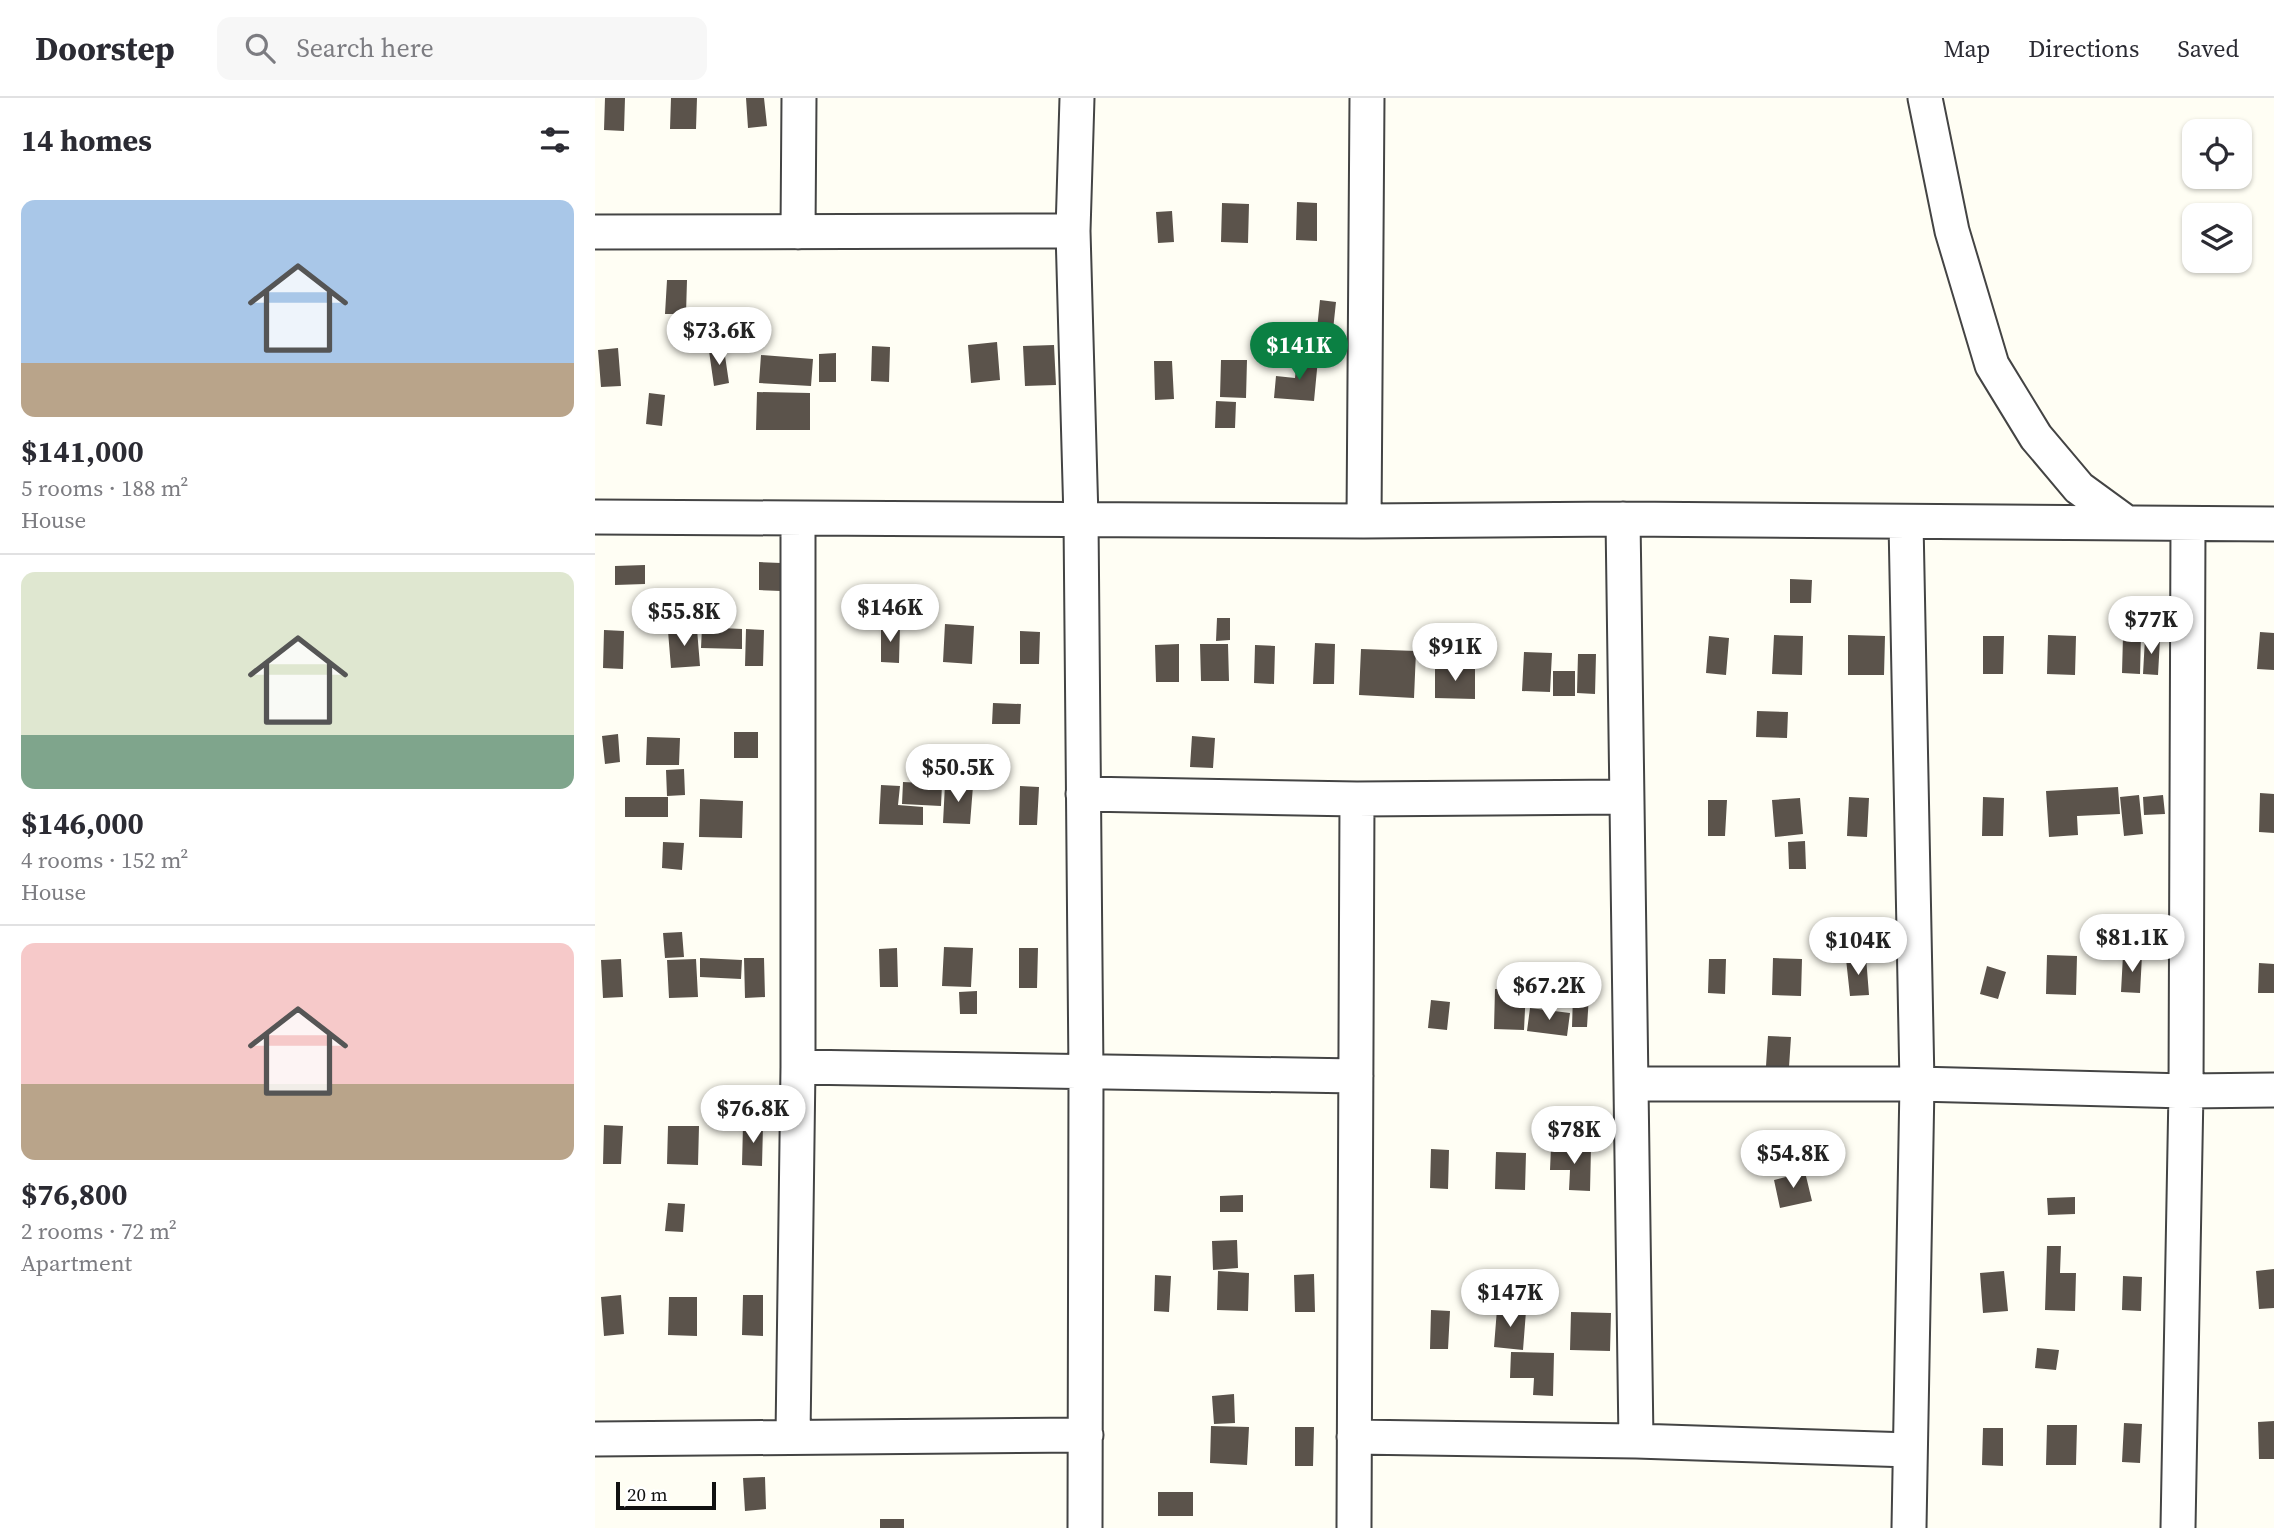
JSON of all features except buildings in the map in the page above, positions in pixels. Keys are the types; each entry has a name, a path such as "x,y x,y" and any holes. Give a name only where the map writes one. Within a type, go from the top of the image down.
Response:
{"street":[{"path":"798,232 799,98"},
{"path":"1077,98 1073,231 1081,519 1087,1074 1085,1528"},
{"path":"1364,521 1367,98"},
{"path":"1925,98 1952,231 1992,365 2036,437 2079,488 2127,523"},
{"path":"595,232 1073,231"},
{"path":"595,517 1364,521 1623,519 2274,524"},
{"path":"793,1436 798,1067 798,518"},
{"path":"1623,519 1636,1441"},
{"path":"1906,522 1917,1084 1909,1528"},
{"path":"2178,1528 2186,1091 2188,524"},
{"path":"1083,793 1357,799 1625,797"},
{"path":"1354,1528 1357,799"},
{"path":"798,1067 1087,1074 1356,1076"},
{"path":"1632,1084 1917,1084 2186,1091 2274,1090"},
{"path":"595,1438 1086,1435"},
{"path":"1354,1437 1636,1441 1910,1450"}]}
